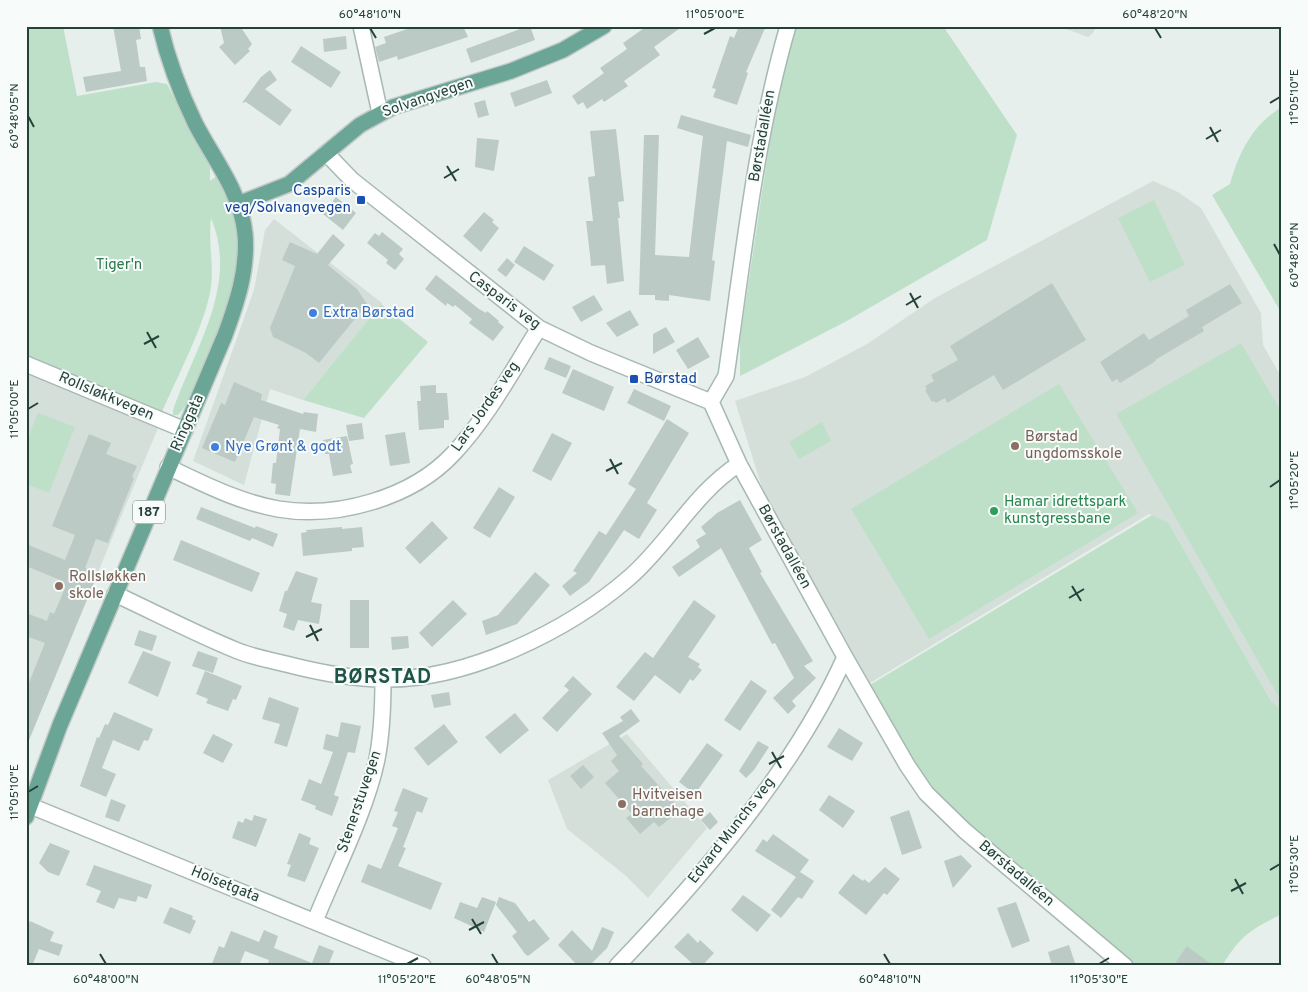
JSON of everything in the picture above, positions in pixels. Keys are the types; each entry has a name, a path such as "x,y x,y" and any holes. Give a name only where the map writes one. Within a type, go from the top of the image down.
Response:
{"main road":[{"name":"Ringgata","path":"28,809 60,725 225,335 241,288 245,262 245,235 238,204 222,168 196,124 182,94 167,54 160,26"},
{"name":"Solvangvegen","path":"238,204 282,188 360,125 380,113 435,93 511,71 563,50 604,26"}],"street":[{"path":"361,26 380,113"},
{"name":"Børstadalléen","path":"788,26 773,76 758,159 726,376 711,402 739,464 845,657 907,765 926,793 943,812 1125,966"},
{"name":"Casparis veg","path":"326,153 352,180 538,328 591,353 711,402"},
{"name":"Lars Jordes veg","path":"168,468 227,494 278,509 326,510 385,496 420,480 452,456 496,396 538,328"},
{"name":"Rollsløkkvegen","path":"26,364 186,430"},
{"path":"115,594 240,652 318,672 383,679 439,673 504,655 589,608 630,577 647,560 705,490 719,476 739,464"},
{"name":"Edvard Munchs veg","path":"617,966 688,888 739,826 769,785 814,715 834,682 845,657"},
{"name":"Stenerstuvegen","path":"314,921 359,814 376,762 383,727 383,679"},
{"name":"Holsetgata","path":"28,809 314,921 423,966"}],"shaded area":[{"path":"1058,26 1096,26 1093,33 1088,37"},
{"name":"Børstad ungdomsskole","path":"1153,181 1178,192 1201,208 1261,313 1263,345 1282,378 1282,710 1271,701 1168,522 1149,514 870,683 763,491 735,401 805,377 867,344 935,298"},
{"path":"274,219 382,303 303,400 270,389 244,485 193,461 254,290 265,230"},
{"name":"Rollsløkken skole","path":"26,373 158,428 26,745"},
{"name":"Hvitveisen barnehage","path":"627,734 707,828 648,898 625,875 567,829 548,780"}],"green space":[{"name":"Tiger'n","path":"26,26 63,26 77,96 156,82 167,84 210,167 210,181 217,176 228,200 236,228 237,248 236,268 232,287 220,326 193,391 187,404 178,415 173,415 173,410 211,316 217,292 220,267 218,243 211,218 212,278 208,301 190,350 162,412 26,355"},
{"path":"796,26 943,26 1017,135 987,240 845,322 740,376 740,339 778,86"},
{"path":"1282,107 1282,314 1212,195 1230,184 1248,140 1263,122"},
{"path":"1154,200 1185,265 1150,282 1118,218"},
{"path":"381,304 428,342 364,418 303,400"},
{"path":"1241,343 1282,413 1282,698 1277,694 1116,414"},
{"name":"Hamar idrettspark kunstgressbane","path":"1059,384 1138,513 929,639 851,509"},
{"path":"38,413 75,427 49,493 26,484 26,443"},
{"path":"822,422 831,441 799,459 789,442"},
{"path":"1152,515 1168,522 1271,701 1282,710 1282,914 1247,934 1222,966 1127,966 934,792 916,766 870,685"}],"building":[{"path":"113,26 139,26 141,39 136,40 140,67 145,67 147,81 86,92 83,77 121,71"},
{"path":"220,26 240,26 252,44 248,49 250,51 235,65 219,47 224,43"},
{"path":"416,26 463,26 468,37 398,60 397,56 379,62 375,47 386,43 384,37"},
{"path":"530,26 535,40 471,63 466,49"},
{"path":"647,26 683,26 654,47 660,55 624,81 628,86 604,102 602,99 587,109 583,102 578,105 572,96 604,73 600,68 627,49 623,43"},
{"path":"739,26 766,26 746,72 748,73 737,105 713,97 716,89 712,88 730,36 734,38"},
{"path":"346,36 347,49 324,52 323,39"},
{"path":"301,46 341,72 331,88 291,62"},
{"path":"270,70 277,80 265,89 292,110 280,126 246,102 242,103 261,77"},
{"path":"547,80 552,93 515,107 510,93"},
{"path":"485,100 489,115 478,118 474,103"},
{"path":"681,115 751,135 748,147 727,141 712,260 715,261 710,301 669,295 669,301 655,300 655,295 639,295 644,135 659,135 655,255 689,257 703,136 677,128"},
{"path":"616,129 624,201 618,202 620,218 618,218 624,281 607,284 605,265 591,266 586,221 593,221 588,177 595,176 590,131"},
{"path":"477,138 499,140 494,171 475,167"},
{"path":"336,197 356,213 343,230 323,214"},
{"path":"484,212 494,220 492,222 499,228 481,252 463,236"},
{"path":"382,232 403,249 399,254 404,259 395,270 386,263 388,260 367,243 375,233 379,236"},
{"path":"333,234 345,245 328,265 357,289 367,304 319,363 306,353 273,337 270,328 295,266 282,260 290,242 317,254"},
{"path":"524,246 554,265 544,281 514,262"},
{"path":"507,258 515,265 506,277 497,270"},
{"path":"436,275 479,309 486,313 487,311 499,321 504,327 493,341 469,323 472,319 455,305 453,307 447,303 446,306 425,289"},
{"path":"1052,283 1086,340 1003,390 994,375 947,403 945,398 936,403 932,402 925,390 927,389 925,386 934,381 931,375 958,360 950,346"},
{"path":"1230,284 1242,303 1202,327 1204,331 1120,383 1117,379 1112,382 1100,362 1144,333 1149,340 1189,316 1186,310"},
{"path":"594,295 603,310 581,322 572,307"},
{"path":"630,310 639,325 617,337 606,323"},
{"path":"666,327 675,342 653,354 653,334"},
{"path":"698,337 710,357 688,369 676,350"},
{"path":"549,357 571,366 566,378 544,369"},
{"path":"573,369 614,387 604,411 562,393"},
{"path":"234,382 262,394 261,400 303,414 304,412 318,414 316,432 300,429 290,496 275,494 276,484 271,483 273,463 276,463 280,429 277,428 279,425 254,417 235,462 202,448 221,403 225,405"},
{"path":"436,385 436,393 447,393 449,420 444,420 444,428 419,430 417,401 421,401 420,386"},
{"path":"634,389 671,406 664,421 627,403"},
{"path":"667,419 689,433 647,503 657,510 639,539 624,530 589,582 570,596 562,586 577,573 573,571 599,531 606,535 636,489 628,484"},
{"path":"362,423 364,439 349,441 346,425"},
{"path":"405,432 410,463 390,466 385,435"},
{"path":"552,433 572,443 551,481 532,471"},
{"path":"89,434 111,443 106,454 137,466 108,543 96,539 85,568 98,573 27,745 26,690 45,643 26,636 26,613 47,621 50,612 54,614 65,588 60,586 60,580 26,566 26,544 65,560 75,535 52,526"},
{"path":"347,436 353,464 350,465 352,473 333,476 329,454 325,454 323,440"},
{"path":"499,487 515,497 490,538 473,528"},
{"path":"740,500 762,540 749,548 762,572 760,573 813,661 804,666 816,678 792,701 796,706 788,714 773,698 794,678 775,643 772,644 721,548 679,577 672,567 700,547 696,540 706,534 701,527 717,513"},
{"path":"201,507 255,528 256,526 278,534 273,547 252,538 250,541 196,519"},
{"path":"432,521 448,538 420,564 405,548"},
{"path":"342,527 342,529 362,527 364,547 352,548 352,551 303,556 301,533 307,532 306,530"},
{"path":"181,540 260,573 252,592 173,560"},
{"path":"296,571 318,578 311,602 322,604 319,624 298,620 294,631 283,627 287,614 279,611 285,591 287,591"},
{"path":"535,572 550,585 517,624 486,635 482,621 498,615"},
{"path":"350,600 369,600 369,648 350,648"},
{"path":"453,600 467,614 432,647 419,633"},
{"path":"694,600 716,616 688,657 700,664 698,667 702,670 693,681 690,679 680,694 655,675 634,701 616,687 645,652 653,658"},
{"path":"139,630 157,636 152,651 134,645"},
{"path":"408,636 409,648 392,650 391,637"},
{"path":"143,651 171,662 158,697 128,683"},
{"path":"198,651 218,658 213,673 192,666"},
{"path":"205,671 242,686 236,700 233,699 228,711 206,703 208,699 196,694"},
{"path":"573,676 592,694 557,732 542,718 569,690 564,686"},
{"path":"751,680 767,691 740,731 724,720"},
{"path":"449,692 451,705 434,708 431,695"},
{"path":"269,697 299,708 287,747 274,743 280,724 262,719"},
{"path":"631,709 640,721 619,736 643,764 641,766 681,810 659,827 654,822 640,834 626,818 632,814 605,783 619,771 611,761 617,755 602,733 623,721 620,717"},
{"path":"114,712 153,729 148,741 144,740 139,751 113,740 102,768 116,774 106,797 80,786 97,737 99,738 105,724 108,725"},
{"path":"515,713 529,730 500,754 485,737"},
{"path":"341,722 361,726 355,753 348,752 334,795 339,797 332,816 315,809 316,806 301,800 309,779 321,784 333,752 323,749 326,734 338,737"},
{"path":"444,724 458,742 428,766 414,748"},
{"path":"839,728 863,743 852,761 827,747"},
{"path":"213,734 233,744 223,763 203,753"},
{"path":"758,741 769,747 754,770 746,778 739,771"},
{"path":"707,743 723,755 695,794 679,782"},
{"path":"583,765 594,777 581,789 570,776"},
{"path":"403,788 428,798 422,813 417,811 403,847 406,848 398,866 442,883 431,910 361,882 368,864 381,869 398,828 392,826 398,812 394,811"},
{"path":"829,795 855,811 843,828 819,810"},
{"path":"111,799 126,805 119,822 105,817"},
{"path":"909,810 922,848 902,855 890,817"},
{"path":"710,812 718,822 710,830 701,820"},
{"path":"254,815 267,819 256,847 232,838 238,821 243,823 245,818 252,821"},
{"path":"299,833 311,838 309,844 319,848 305,882 287,876 291,865 287,864"},
{"path":"773,834 809,860 800,872 814,881 802,899 798,897 781,918 771,910 796,877 755,851 763,839 767,842"},
{"path":"50,843 70,851 59,876 48,872 39,863"},
{"path":"961,855 972,866 953,888 944,861"},
{"path":"94,865 152,885 147,899 138,896 136,902 119,898 114,909 96,902 101,891 86,885"},
{"path":"885,867 900,879 887,895 884,893 866,915 838,893 853,874 869,883"},
{"path":"743,895 771,915 757,932 731,910"},
{"path":"482,897 496,902 484,932 454,918 460,902 477,908"},
{"path":"499,897 515,903 529,922 534,919 550,939 528,956 525,954 512,936 517,932 496,905"},
{"path":"1016,902 1030,941 1012,948 997,908"},
{"path":"170,907 193,916 192,919 196,921 190,934 163,923"},
{"path":"30,921 54,932 50,941 63,945 59,956 39,949 32,966 26,966 26,929"},
{"path":"602,927 614,932 607,948 589,966 578,966 558,945 572,930 592,951"},
{"path":"264,930 278,936 274,948 312,963 319,945 334,951 328,966 267,966 269,960 245,951 239,966 211,966 219,946 224,948 231,931 259,942"},
{"path":"688,933 698,943 700,940 714,953 702,966 695,966 674,947"},
{"path":"1069,945 1076,966 1052,966 1048,952"},
{"path":"1187,946 1192,950 1214,966 1173,966"}],"place":[{"name":"Casparis veg/Solvangvegen","path":"361,200"},
{"name":"Extra Børstad","path":"313,313"},
{"name":"Børstad","path":"634,379"},
{"name":"Børstad ungdomsskole","path":"1015,446"},
{"name":"Nye Grønt & godt","path":"215,447"},
{"name":"Hamar idrettspark kunstgressbane","path":"994,511"},
{"name":"Rollsløkken skole","path":"59,586"},
{"name":"Hvitveisen barnehage","path":"622,804"}],"district":[{"name":"BØRSTAD","path":"383,678"}]}
